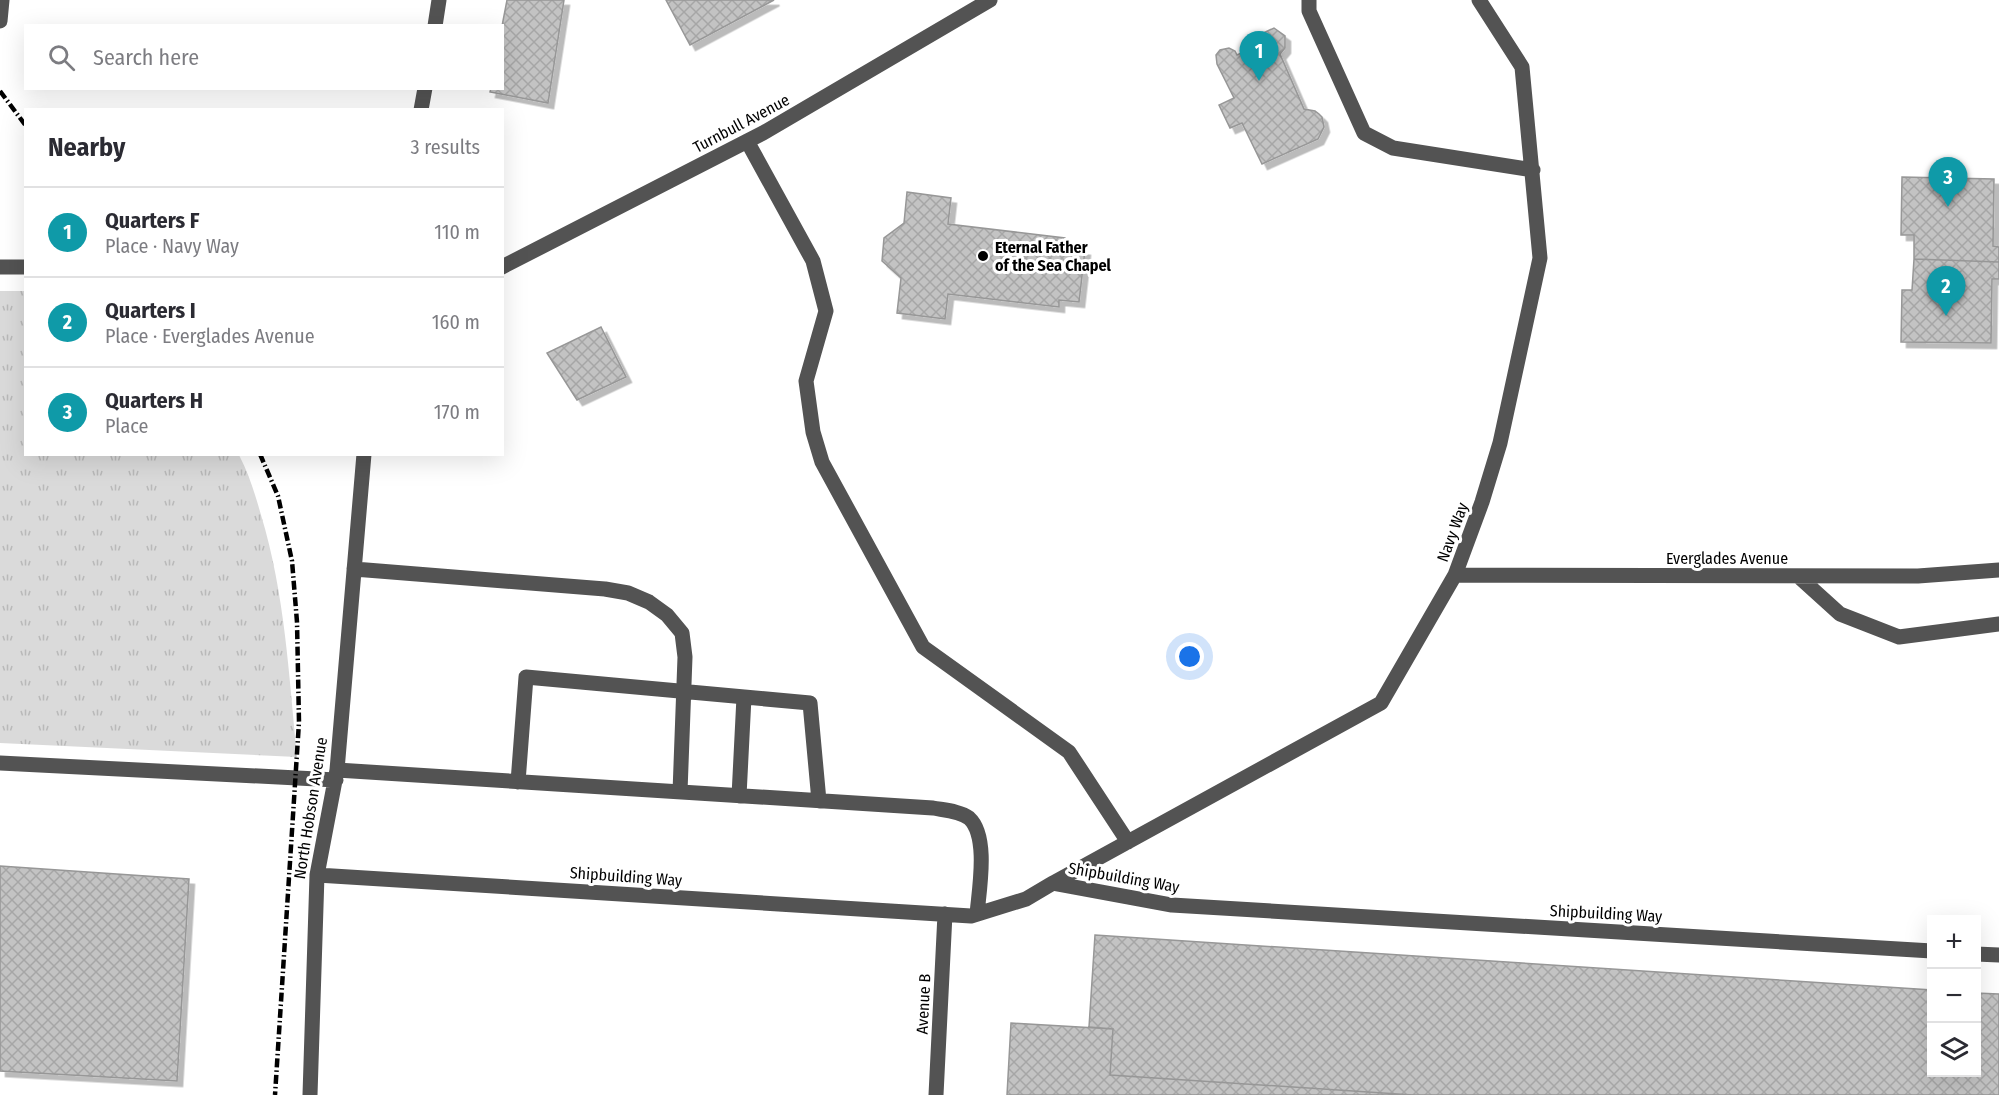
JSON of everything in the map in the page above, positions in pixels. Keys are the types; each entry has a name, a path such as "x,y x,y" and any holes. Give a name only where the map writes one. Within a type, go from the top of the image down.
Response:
{"street":[{"path":"0,21 2,0"},
{"path":"435,24 439,0"},
{"name":"Turnbull Avenue","path":"504,266 747,141 990,0"},
{"path":"1309,0 1309,11 1364,133 1393,148 1533,170"},
{"name":"Navy Way","path":"1053,883 1381,703 1455,576 1482,502 1500,443 1540,258 1522,67 1479,0"},
{"path":"421,108 425,90"},
{"path":"747,141 813,261 826,311 806,381 813,432 822,462 923,647 1069,752 1128,842"},
{"path":"0,267 24,267"},
{"name":"North Hobson Avenue","path":"310,1095 316,875 336,775 364,456"},
{"path":"354,569 605,589 628,593 649,602 667,615 682,633 685,657 680,792"},
{"name":"Everglades Avenue","path":"1455,576 1918,576 1999,570"},
{"path":"1798,576 1840,614 1899,637 1999,624"},
{"path":"518,782 526,677 810,703 819,801"},
{"path":"739,796 744,697"},
{"path":"0,763 518,782 933,808 968,818 978,832 981,849 977,915"},
{"name":"Shipbuilding Way","path":"316,875 977,915 1026,899 1053,883 1172,905 1927,951"},
{"name":"Avenue B","path":"936,1095 945,914"},
{"path":"1981,954 1999,955"}],"green space":[{"path":"0,291 24,291 24,456 239,456 256,499 276,575 285,635 297,757 0,743"}],"building":[{"path":"507,0 564,0 548,103 490,92 490,90 504,90 502,24"},
{"path":"666,0 774,0 690,45"},
{"path":"1274,28 1285,36 1285,48 1280,54 1304,109 1319,114 1324,127 1318,139 1262,164 1242,123 1230,128 1219,105 1234,98 1217,64 1216,55 1220,50 1229,48 1237,55 1259,45 1261,34"},
{"path":"1902,177 1994,179 1993,246 1999,247 1999,262 1914,259 1914,235 1901,235"},
{"name":"Eternal Father of the Sea Chapel","path":"907,192 951,198 948,224 1065,238 1064,248 1085,250 1079,302 1059,300 1059,307 948,294 945,319 897,313 901,278 882,261 884,238 904,223"},
{"path":"1914,259 1999,262 1999,279 1992,279 1991,343 1901,342 1902,290 1912,290"},
{"path":"601,327 626,377 577,400 547,353"},
{"path":"0,866 189,879 177,1081 0,1071"},
{"path":"1095,935 1927,990 1927,1077 1981,1077 1981,993 1999,994 1999,1095 1413,1095 1110,1075 1113,1029 1089,1027"},
{"path":"1011,1023 1113,1029 1110,1075 1413,1095 1007,1095"}],"railway":[{"path":"0,91 24,123"},
{"path":"261,456 278,496 292,561 297,622 299,722 275,1095"}],"place":[{"name":"Quarters F","path":"1259,81"},
{"name":"Quarters H","path":"1948,207"},
{"name":"Eternal Father of the Sea Chapel","path":"983,256"},
{"name":"Quarters I","path":"1946,316"}]}
